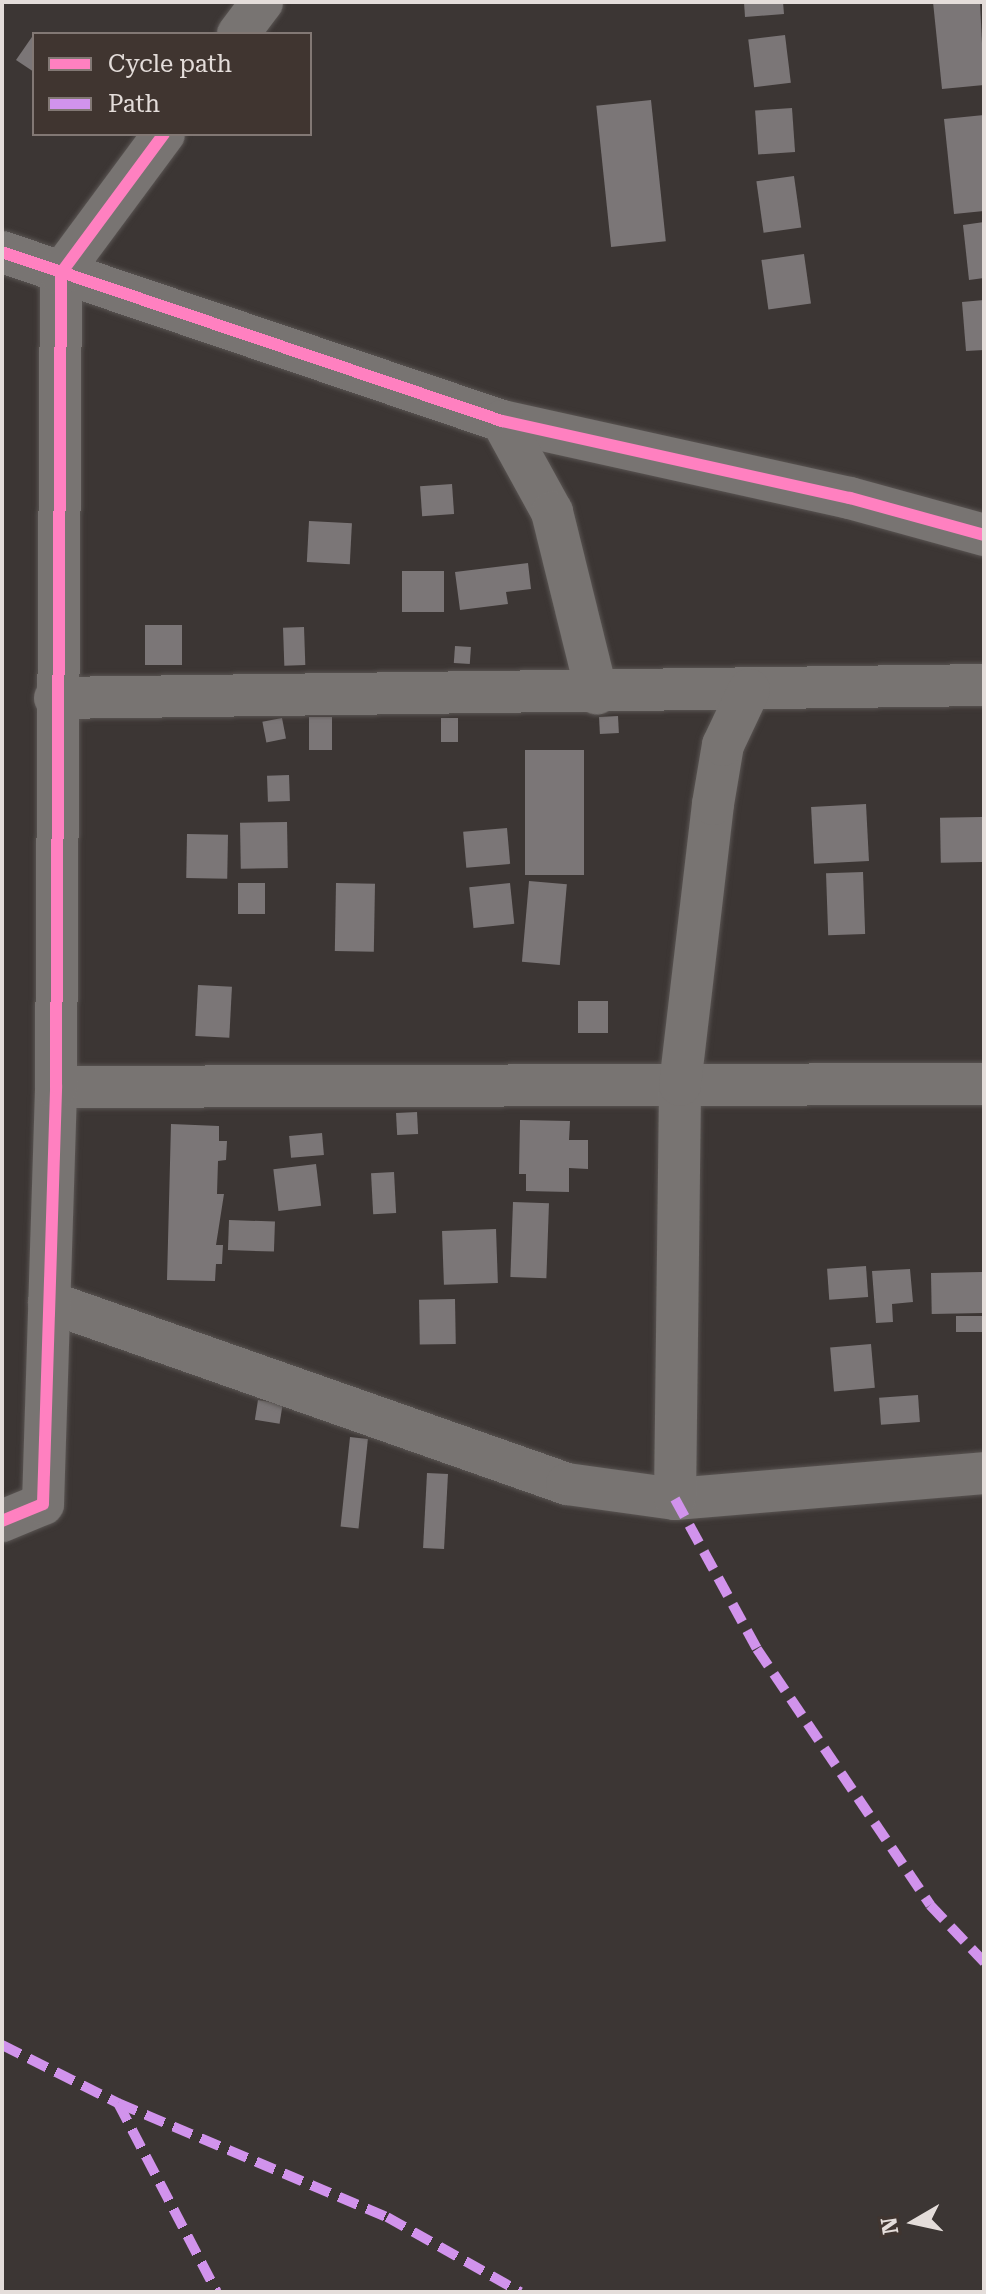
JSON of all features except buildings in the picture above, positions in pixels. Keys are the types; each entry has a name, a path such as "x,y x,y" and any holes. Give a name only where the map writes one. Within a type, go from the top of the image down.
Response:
{"street":[{"path":"240,32 262,2"},
{"path":"2,1521 43,1504 56,1087 55,698 61,273 163,136"},
{"path":"2,252 502,421 850,498 984,535"},
{"path":"502,421 552,512 597,694"},
{"path":"55,698 597,694 984,685"},
{"path":"675,1499 680,1085 713,804 723,745 749,690"},
{"path":"56,1087 984,1084"},
{"path":"49,1302 567,1484 675,1499 984,1473"}],"marked path":[{"path":"675,1499 757,1649 930,1905 984,1962"},
{"path":"2,2045 118,2103 217,2292"},
{"path":"118,2103 387,2217 520,2292"}],"cycle path":[{"path":"2,1521 43,1504 56,1087 61,273 163,136"},
{"path":"2,252 502,421 850,498 984,535"}]}
